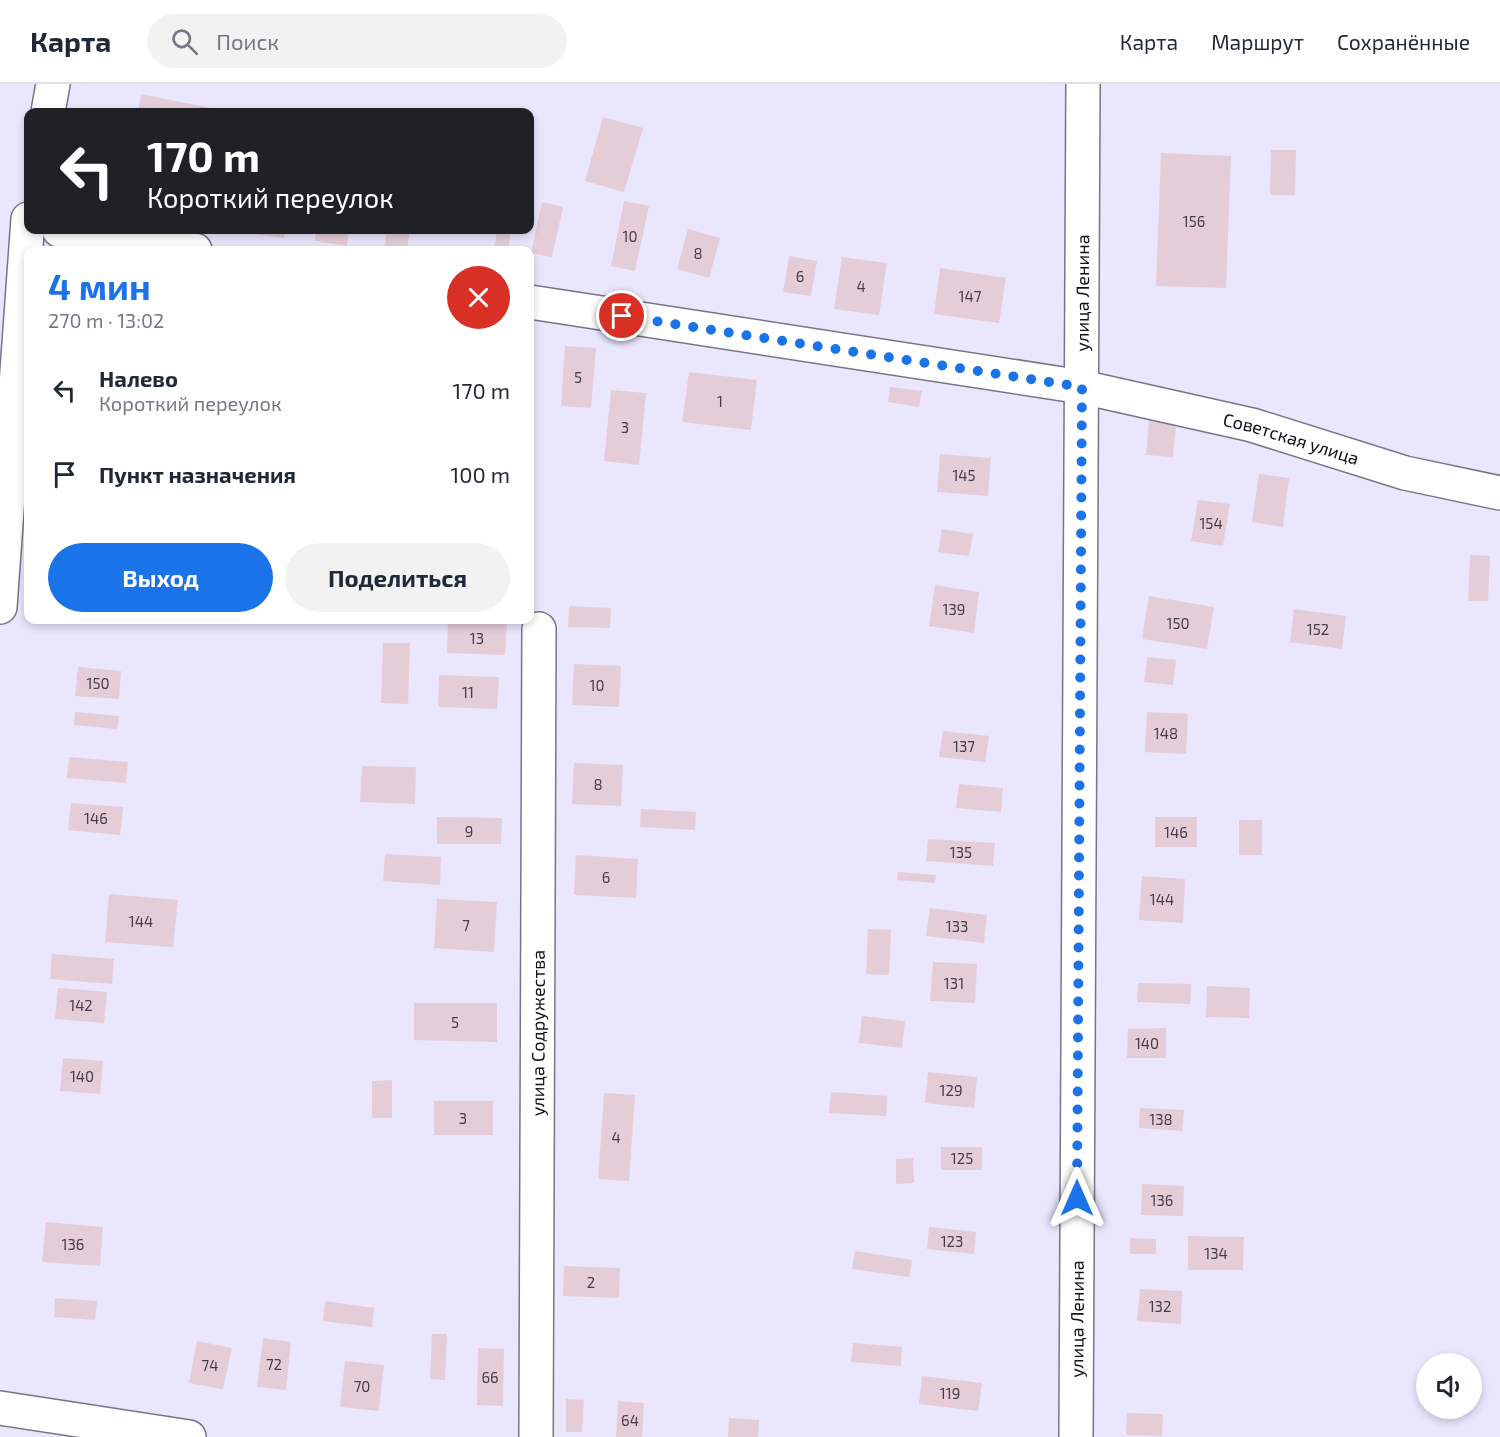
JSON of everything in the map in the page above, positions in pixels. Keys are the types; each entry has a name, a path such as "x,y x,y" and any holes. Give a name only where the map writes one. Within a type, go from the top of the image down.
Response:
{"street":[{"path":"49,108 53,84"},
{"name":"улица Ленина","path":"1076,1437 1083,84"},
{"path":"97,234 170,246"},
{"path":"0,607 24,289"},
{"name":"Советская улица","path":"534,303 1082,387 1252,425 1405,473 1500,493"},
{"name":"улица Содружества","path":"536,1437 539,629"},
{"path":"0,1408 189,1437"}],"building":[{"path":"141,94 211,108 139,108"},
{"path":"603,117 643,128 624,192 585,181"},
{"path":"1271,150 1296,150 1295,195 1270,195"},
{"path":"1161,153 1231,156 1226,288 1156,286"},
{"path":"624,201 649,206 635,271 611,266"},
{"path":"542,202 563,207 552,257 534,254 533,246"},
{"path":"688,229 720,238 709,278 677,269"},
{"path":"255,234 284,234 284,238"},
{"path":"316,234 348,234 347,246 315,241"},
{"path":"386,234 409,234 408,246 385,246"},
{"path":"496,234 510,234 509,246 495,246"},
{"path":"789,256 817,261 811,296 783,292"},
{"path":"842,257 887,263 879,315 834,309"},
{"path":"940,268 1006,278 999,323 934,314"},
{"path":"565,346 596,348 591,408 561,406"},
{"path":"689,372 757,380 751,430 682,422"},
{"path":"890,387 922,391 919,407 888,402"},
{"path":"611,390 646,393 639,465 604,461"},
{"path":"1149,421 1176,424 1173,457 1146,455"},
{"path":"940,454 991,458 988,496 937,492"},
{"path":"1259,474 1289,478 1283,527 1252,522"},
{"path":"1198,500 1230,504 1223,546 1191,541"},
{"path":"942,529 973,534 969,556 938,552"},
{"path":"1470,555 1490,556 1488,601 1468,601"},
{"path":"935,585 979,592 974,633 929,626"},
{"path":"1149,596 1214,607 1207,649 1142,639"},
{"path":"569,606 611,608 610,628 568,627"},
{"path":"1294,609 1346,616 1342,649 1290,642"},
{"path":"448,624 507,624 505,655 447,653"},
{"path":"383,643 410,643 408,704 381,703"},
{"path":"1147,657 1176,660 1173,685 1144,682"},
{"path":"574,664 621,666 619,707 572,705"},
{"path":"78,667 121,671 119,699 75,696"},
{"path":"439,675 499,677 497,709 438,707"},
{"path":"75,712 119,716 117,729 74,725"},
{"path":"1147,712 1188,714 1186,754 1145,752"},
{"path":"943,731 989,736 985,762 939,757"},
{"path":"69,757 128,762 126,783 67,778"},
{"path":"574,763 623,765 621,806 572,804"},
{"path":"362,766 416,767 415,804 360,802"},
{"path":"959,784 1003,788 1001,812 956,808"},
{"path":"71,803 123,807 120,835 68,830"},
{"path":"641,809 696,812 695,830 640,827"},
{"path":"437,817 502,818 501,844 437,844"},
{"path":"1155,817 1197,817 1197,847 1155,847"},
{"path":"1239,820 1262,820 1262,855 1239,855"},
{"path":"928,839 995,843 993,866 926,861"},
{"path":"385,854 441,857 440,885 383,881"},
{"path":"576,855 638,859 636,898 574,895"},
{"path":"898,872 936,875 935,883 897,880"},
{"path":"1142,876 1185,879 1183,923 1139,920"},
{"path":"109,894 178,900 173,947 105,942"},
{"path":"437,899 497,902 494,952 434,948"},
{"path":"930,908 987,915 984,943 926,936"},
{"path":"868,929 891,930 889,975 866,974"},
{"path":"52,954 114,959 112,984 50,979"},
{"path":"933,962 977,964 975,1003 930,1001"},
{"path":"1138,983 1191,984 1190,1004 1137,1002"},
{"path":"1207,986 1250,988 1249,1018 1206,1017"},
{"path":"58,988 107,992 104,1023 55,1019"},
{"path":"414,1003 497,1003 497,1042 414,1040"},
{"path":"862,1016 905,1021 902,1048 859,1043"},
{"path":"1166,1028 1166,1058 1127,1058 1128,1029"},
{"path":"63,1058 103,1061 100,1094 60,1091"},
{"path":"928,1072 977,1077 974,1108 925,1103"},
{"path":"392,1080 392,1118 372,1118 372,1081"},
{"path":"831,1092 887,1096 886,1116 829,1113"},
{"path":"604,1093 635,1095 629,1181 598,1179"},
{"path":"434,1101 493,1101 493,1135 434,1135"},
{"path":"1140,1108 1184,1110 1182,1131 1139,1128"},
{"path":"941,1147 982,1147 982,1170 941,1170"},
{"path":"913,1158 914,1183 896,1184 896,1159"},
{"path":"1142,1184 1184,1186 1183,1216 1141,1215"},
{"path":"46,1222 103,1227 100,1266 42,1262"},
{"path":"929,1227 976,1232 974,1254 927,1249"},
{"path":"1188,1236 1244,1237 1243,1270 1188,1270"},
{"path":"1130,1238 1156,1239 1156,1254 1130,1254"},
{"path":"855,1251 912,1260 909,1277 852,1269"},
{"path":"564,1266 620,1268 619,1298 563,1296"},
{"path":"1140,1289 1182,1291 1181,1324 1137,1321"},
{"path":"55,1298 97,1301 95,1320 54,1317"},
{"path":"325,1301 374,1308 372,1327 323,1321"},
{"path":"432,1334 447,1334 445,1380 430,1379"},
{"path":"263,1338 291,1342 286,1390 257,1387"},
{"path":"197,1341 232,1348 223,1389 189,1383"},
{"path":"853,1343 902,1347 901,1366 851,1362"},
{"path":"478,1348 504,1349 503,1406 477,1405"},
{"path":"345,1361 384,1365 379,1411 340,1407"},
{"path":"922,1376 982,1383 978,1411 919,1404"},
{"path":"566,1399 584,1400 582,1432 566,1432"},
{"path":"618,1401 644,1403 642,1437 616,1437"},
{"path":"1127,1413 1163,1414 1162,1436 1126,1435"},
{"path":"729,1418 759,1420 758,1437 728,1437"}],"route":[{"path":"622,316 1082,387 1077,1198"}]}
